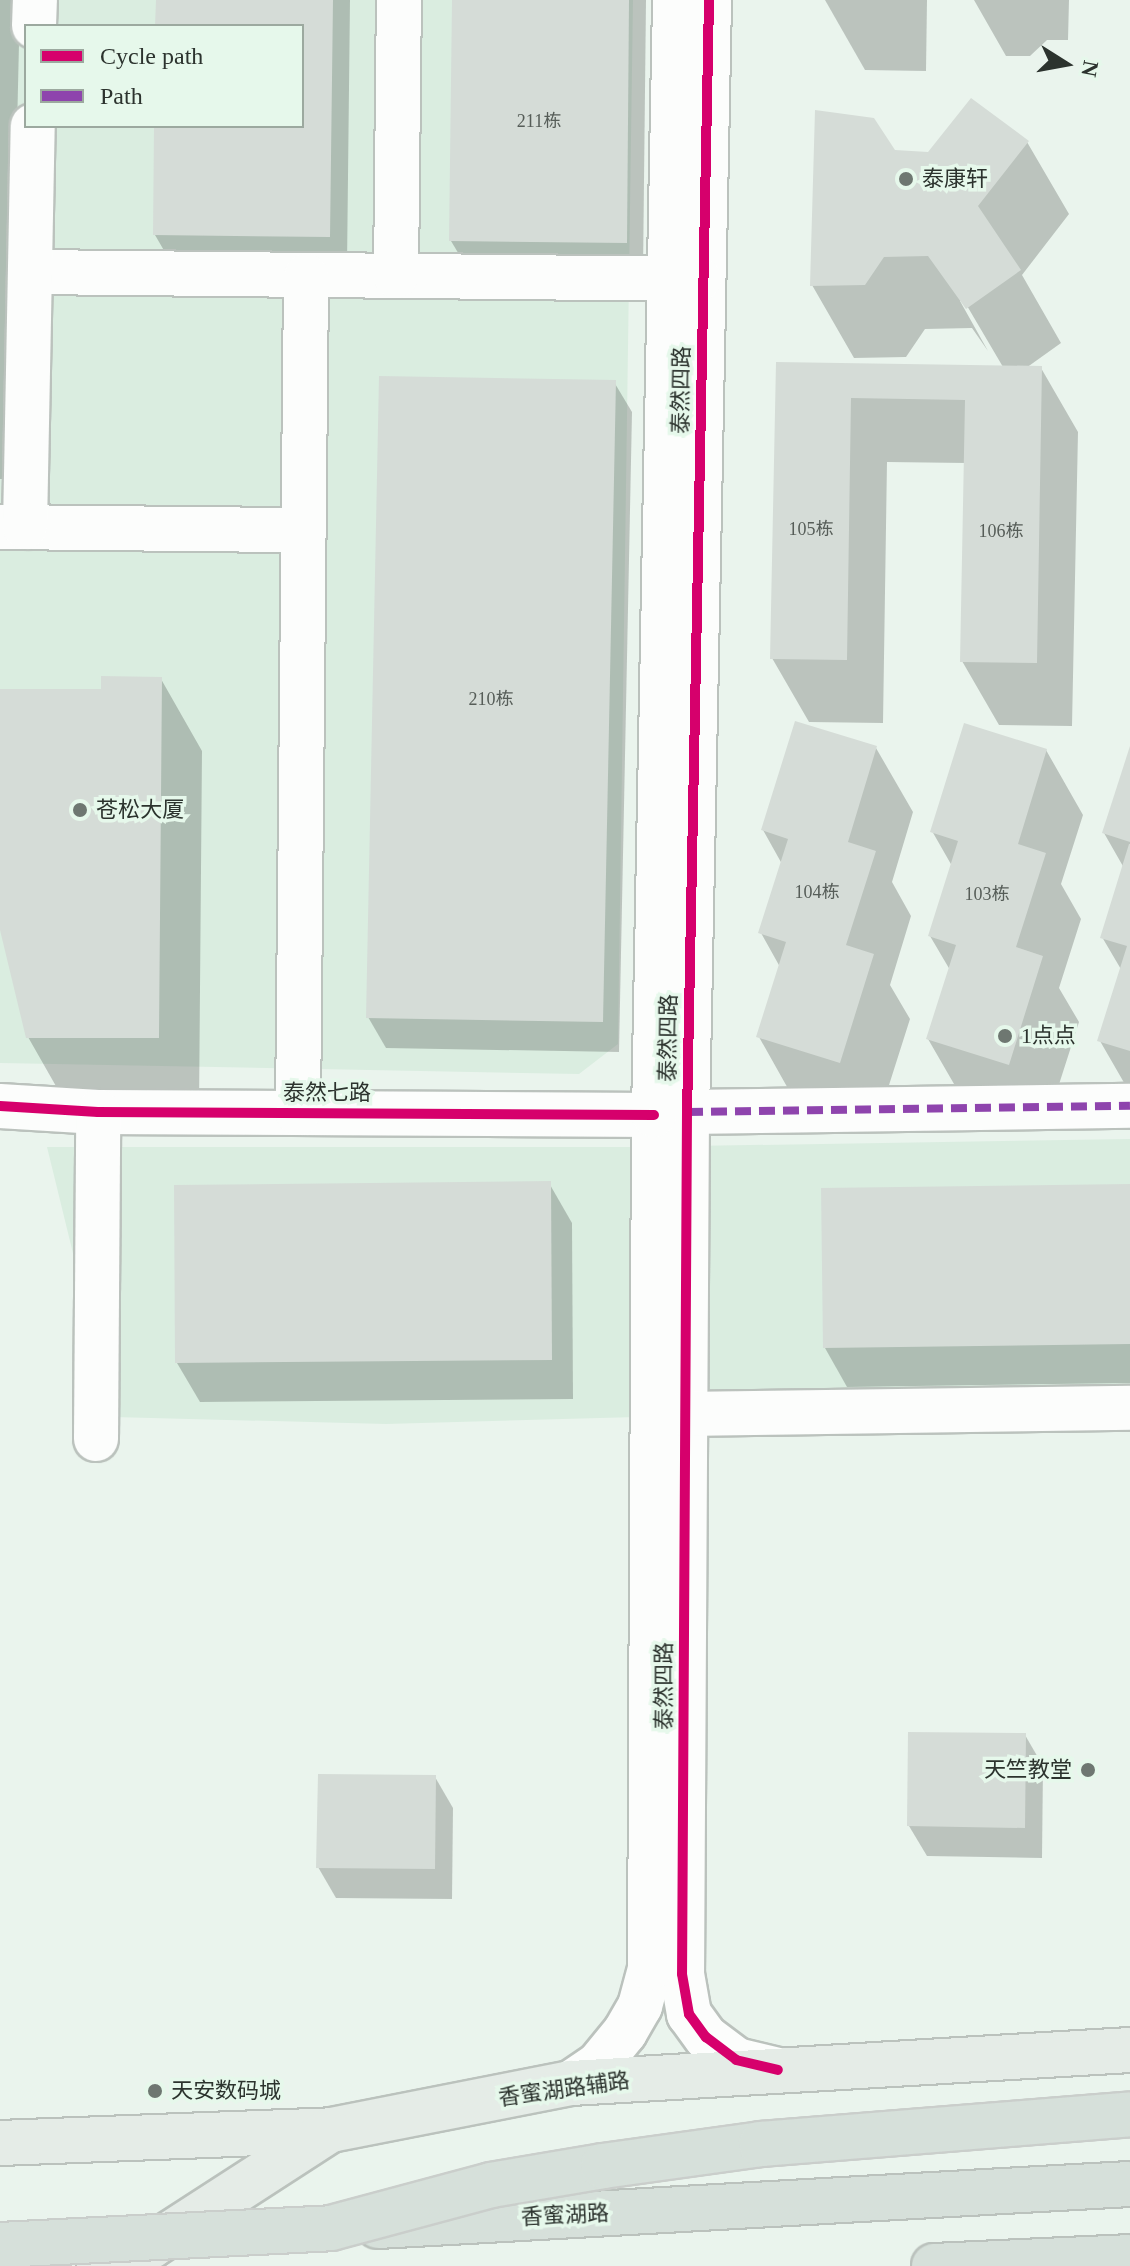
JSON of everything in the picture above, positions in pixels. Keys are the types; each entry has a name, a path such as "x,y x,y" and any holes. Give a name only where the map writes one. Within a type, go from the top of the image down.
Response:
{"highway":[{"path":"331,2228 491,2185 603,2166 777,2143 1130,2114"},
{"name":"香蜜湖路","path":"0,2245 1130,2184"},
{"path":"934,2266 1130,2257"}],"main road":[{"path":"978,2057 1130,2020"},
{"name":"香蜜湖路辅路","path":"0,2143 331,2130 571,2083 1130,2050"},
{"path":"99,2266 151,2246 331,2130"}],"street":[{"path":"34,24 35,0"},
{"path":"396,276 399,0"},
{"name":"泰然四路","path":"571,2083 598,2065 625,2032 640,2006 650,1968 686,279 675,0"},
{"name":"泰然四路","path":"686,279 709,0"},
{"path":"33,128 30,272 12,527 304,530"},
{"path":"30,272 686,279"},
{"path":"298,1113 306,276"},
{"name":"泰然七路","path":"0,1106 98,1112 670,1114 1130,1106"},
{"path":"96,1439 98,1112"},
{"name":"泰然四路","path":"670,1114 686,1414 684,1999 696,2027 716,2047 746,2064 778,2070"},
{"path":"686,1414 1130,1408"}],"shaded area":[{"path":"0,0 633,0 618,1044 579,1074 0,1063"},
{"path":"1130,1139 1130,1388 637,1417 386,1424 113,1417 47,1147 631,1147"}],"building":[{"path":"156,0 333,0 330,237 153,235 154,128 304,128 304,24 155,24"},
{"path":"452,0 629,0 627,243 449,241"},
{"name":"泰康轩","path":"971,98 1029,141 978,206 1021,270 966,309 928,256 884,257 865,285 810,286 815,110 874,118 895,150 928,152"},
{"path":"776,362 1042,366 1037,663 960,662 965,400 851,398 847,660 770,659"},
{"path":"379,376 616,380 603,1022 366,1018"},
{"name":"苍松大厦","path":"101,676 162,677 159,1038 26,1038 0,930 0,689 101,689"},
{"path":"795,721 877,746 848,842 876,851 846,945 874,954 840,1063 756,1037 786,942 758,933 788,839 761,830"},
{"path":"964,723 1047,749 1018,844 1046,853 1016,947 1043,956 1009,1065 926,1039 956,945 928,936 958,841 930,832"},
{"path":"1130,746 1130,842 1102,833"},
{"path":"1129,844 1130,1051 1097,1041 1127,946 1100,938"},
{"path":"551,1181 552,1360 175,1363 174,1185"},
{"path":"1130,1184 1130,1344 823,1348 821,1188"},
{"path":"908,1732 1026,1733 1025,1828 907,1826"},
{"path":"318,1774 436,1775 435,1869 316,1868"}],"marked path":[{"path":"687,1112 1130,1106"}],"cycle path":[{"path":"709,0 687,1112 682,1974 689,2014 706,2037 736,2060 778,2070"},
{"path":"0,1106 98,1112 654,1115"}],"place":[{"name":"泰康轩","path":"906,179"},
{"name":"苍松大厦","path":"80,810"},
{"name":"1点点","path":"1005,1036"},
{"name":"天竺教堂","path":"1088,1770"},
{"name":"天安数码城","path":"155,2091"}]}
